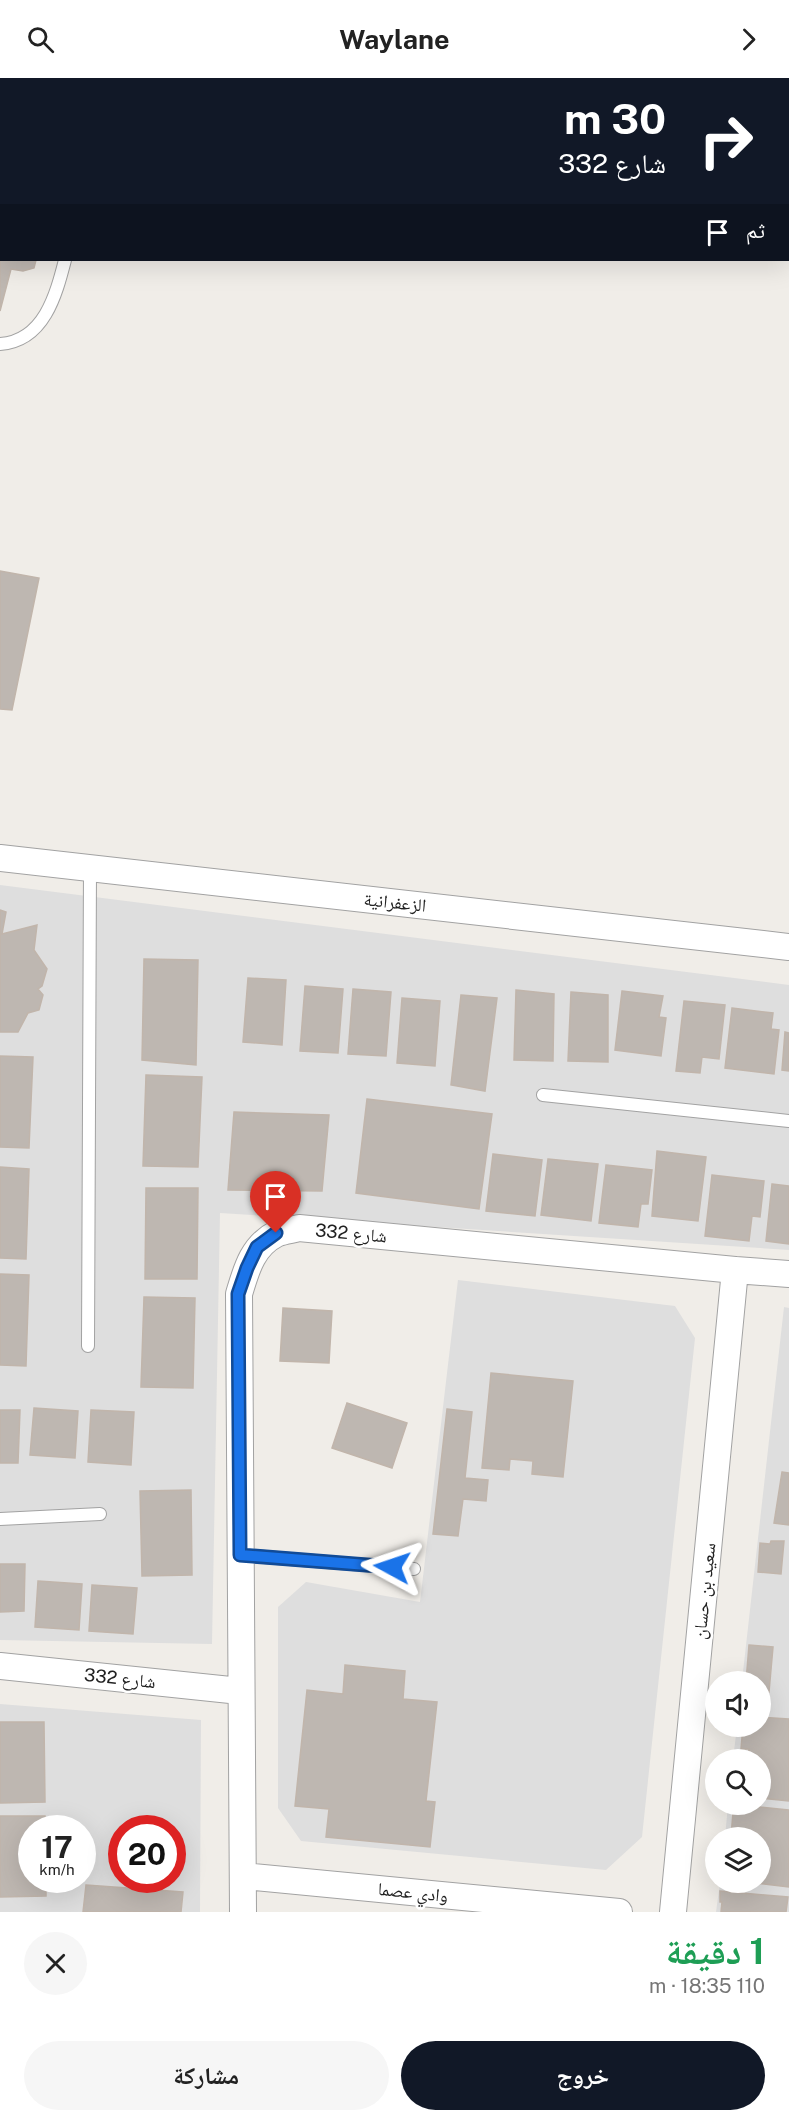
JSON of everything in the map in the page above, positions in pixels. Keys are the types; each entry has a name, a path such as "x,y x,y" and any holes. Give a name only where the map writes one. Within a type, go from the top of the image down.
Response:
{"street":[{"name":"الزعفرانية","path":"0,858 789,947"},
{"name":"شارع 332","path":"243,1912 238,1294 257,1247 276,1233 299,1228 789,1274"},
{"name":"سعيد بن حسان","path":"673,1912 735,1270"},
{"name":"شارع 332","path":"0,1666 240,1691"},
{"name":"وادي عصما","path":"243,1876 619,1912"}],"lane":[{"path":"0,344 12,343 40,325 56,295 65,261"},
{"path":"88,1346 90,868"},
{"path":"543,1095 789,1121"},
{"path":"0,1519 100,1514"},
{"path":"240,1555 414,1569"}],"shaded area":[{"path":"0,885 789,985 789,1250 220,1213 212,1644 0,1640"},
{"path":"458,1280 675,1306 695,1338 642,1837 606,1870 301,1841 278,1808 278,1607 306,1582 420,1602"},
{"path":"784,1307 789,1308 789,1912 716,1912 719,1893 771,1893 771,1827 726,1827 727,1815 771,1815 771,1749 734,1749 736,1737 771,1737 771,1671 743,1671"},
{"path":"0,1704 201,1720 200,1912 0,1912"}],"building":[{"path":"0,261 36,261 34,268 23,271 11,269 0,311"},
{"path":"0,571 39,578 12,710 0,709"},
{"path":"0,910 6,912 2,934 37,925 34,950 47,969 42,986 38,989 43,995 39,1010 28,1013 18,1032 0,1032"},
{"path":"144,959 198,960 196,1065 142,1060"},
{"path":"248,978 286,980 282,1045 243,1042"},
{"path":"305,986 343,989 338,1053 300,1051"},
{"path":"353,989 391,992 386,1056 348,1054"},
{"path":"516,990 554,994 553,1061 514,1060"},
{"path":"622,991 663,996 659,1017 666,1018 661,1056 615,1050"},
{"path":"571,992 608,995 608,1062 568,1061"},
{"path":"461,995 497,998 485,1091 451,1085"},
{"path":"402,998 440,1001 435,1066 397,1063"},
{"path":"684,1001 725,1005 719,1059 702,1057 700,1073 676,1071"},
{"path":"732,1008 773,1013 771,1029 779,1030 774,1074 725,1068"},
{"path":"785,1032 789,1033 789,1071 782,1070"},
{"path":"0,1056 33,1057 29,1148 0,1147"},
{"path":"146,1075 202,1077 198,1167 143,1166"},
{"path":"367,1099 492,1114 479,1209 356,1193"},
{"path":"234,1112 329,1115 322,1191 228,1190"},
{"path":"657,1151 706,1157 698,1221 652,1216"},
{"path":"493,1154 542,1160 535,1216 486,1211"},
{"path":"548,1159 598,1164 591,1221 541,1215"},
{"path":"606,1165 652,1170 648,1204 641,1204 638,1227 599,1223"},
{"path":"0,1167 29,1169 26,1259 0,1258"},
{"path":"712,1175 764,1181 760,1217 752,1216 749,1241 705,1236"},
{"path":"772,1184 789,1186 789,1244 766,1241"},
{"path":"146,1188 198,1188 197,1279 145,1279"},
{"path":"0,1274 29,1275 26,1366 0,1365"},
{"path":"144,1297 195,1298 193,1388 141,1387"},
{"path":"283,1308 332,1311 329,1363 280,1361"},
{"path":"491,1373 573,1381 563,1477 532,1474 533,1461 510,1459 509,1470 482,1468"},
{"path":"347,1403 407,1423 392,1468 332,1448"},
{"path":"34,1408 78,1411 75,1458 30,1455"},
{"path":"447,1409 472,1412 465,1478 488,1480 486,1501 463,1499 458,1536 433,1534"},
{"path":"0,1410 20,1410 18,1463 0,1463"},
{"path":"91,1410 134,1412 131,1465 88,1462"},
{"path":"782,1472 789,1473 789,1525 774,1523"},
{"path":"191,1490 192,1575 142,1576 140,1491"},
{"path":"771,1541 784,1541 781,1574 758,1572 760,1543 770,1544"},
{"path":"0,1564 25,1564 24,1611 0,1612"},
{"path":"38,1581 82,1584 79,1630 35,1627"},
{"path":"92,1585 137,1588 133,1634 89,1631"},
{"path":"749,1645 773,1647 771,1671 747,1671"},
{"path":"345,1665 405,1671 403,1699 437,1702 426,1801 435,1802 430,1847 326,1837 329,1809 295,1806 307,1690 343,1694"},
{"path":"771,1718 789,1719 789,1801 771,1799 771,1749 741,1749 742,1737 771,1737"},
{"path":"0,1722 44,1722 45,1802 0,1803"},
{"path":"771,1808 789,1810 789,1887 771,1885 771,1827 732,1827 733,1815 771,1815"},
{"path":"0,1816 18,1816 18,1893 46,1893 46,1896 0,1897"},
{"path":"96,1886 108,1887 108,1893 183,1893 181,1912 83,1912 85,1893 96,1893"},
{"path":"720,1893 788,1897 786,1912 721,1912 722,1902 720,1902"}],"route":[{"path":"276,1233 257,1247 238,1294 240,1555 392,1567"}]}
